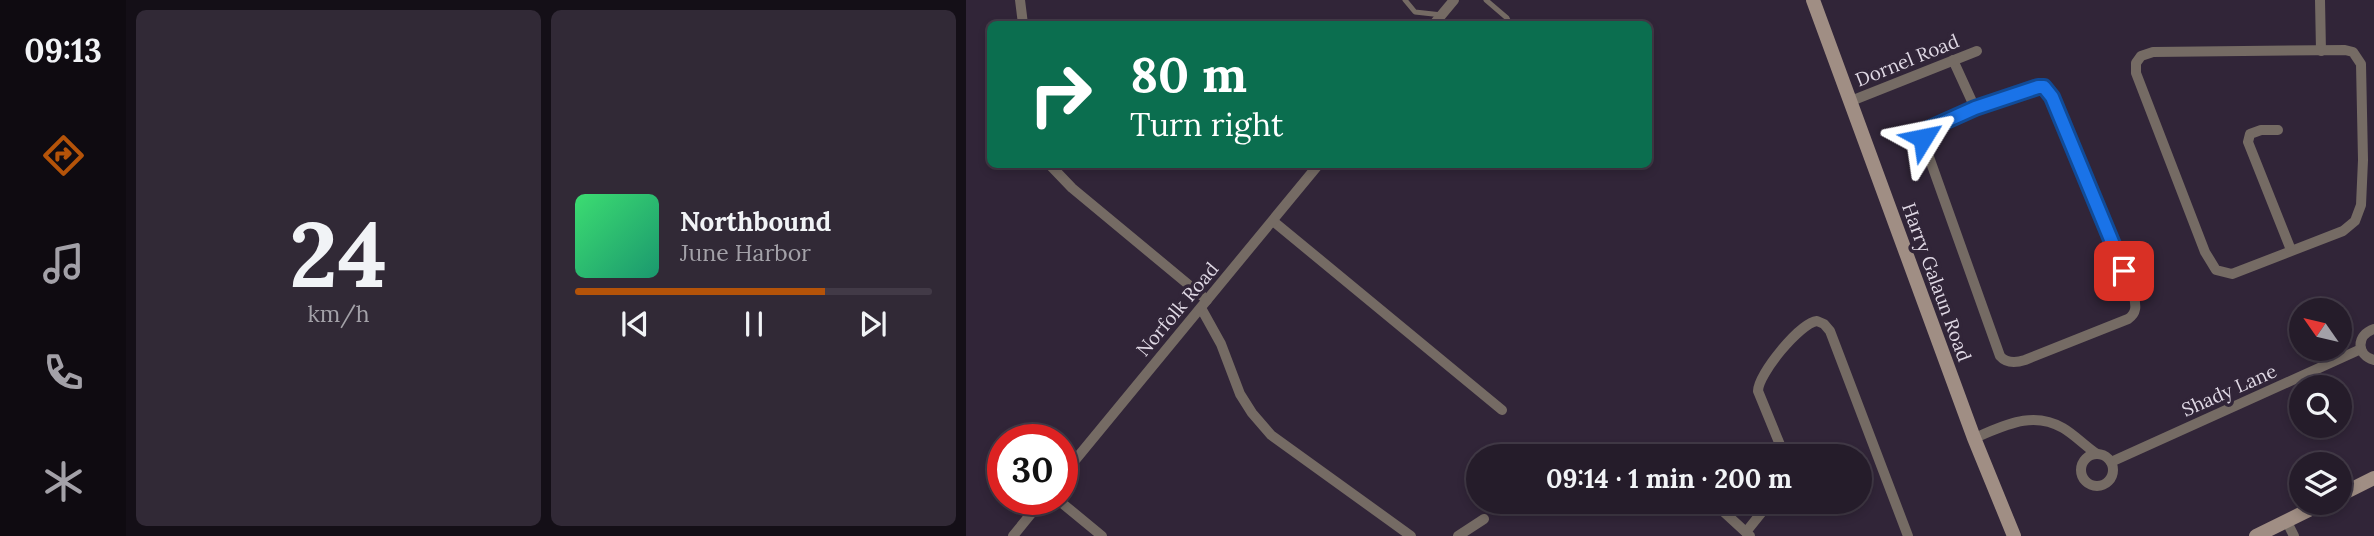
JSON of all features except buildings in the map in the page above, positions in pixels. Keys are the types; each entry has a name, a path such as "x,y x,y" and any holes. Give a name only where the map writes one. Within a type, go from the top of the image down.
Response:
{"main road":[{"name":"Harry Galaun Road","path":"1813,0 1974,438 2014,536"},
{"path":"2352,489 2374,478"},
{"path":"2256,536 2300,515"}],"street":[{"path":"1020,0 1023,21"},
{"path":"1437,21 1454,0"},
{"path":"2320,0 2321,51"},
{"name":"Dornel Road","path":"1851,101 1977,51"},
{"path":"2153,52 2353,52 2361,64 2362,160 2361,205 2358,216 2348,228 2291,250 2232,274 2221,272 2212,265 2136,67 2141,56 2153,52"},
{"path":"1952,60 1975,108"},
{"path":"2038,87 2044,87 2050,93 2134,296 2136,306 2133,316 2018,362 2005,361 2000,356 1923,140 1926,130 1975,108 2038,87"},
{"path":"2278,130 2254,131 2248,142 2291,250"},
{"path":"1053,168 1204,304 1240,394 1271,435 1411,536"},
{"name":"Norfolk Road","path":"1078,457 1316,168"},
{"path":"1273,220 1502,411"},
{"path":"1780,444 1758,385 1765,370 1805,324 1816,321 1824,324 1830,331 1908,536"},
{"path":"2374,329 2362,337 2361,349 2364,356 2374,360"},
{"name":"Shady Lane","path":"2077,440 2084,461 2084,477 2090,484 2105,483 2112,476 2111,462 2361,349"},
{"path":"1974,438 2017,421 2040,419 2065,429 2097,454"},
{"path":"2084,461 2097,454 2103,455 2111,462"},
{"path":"1726,514 1748,534 1762,514"},
{"path":"1013,536 1031,515"},
{"path":"1076,515 1102,536"},
{"path":"1458,536 1484,519"},
{"path":"2287,522 2294,536"}],"lane":[{"path":"1405,0 1415,12 1442,15"},
{"path":"1486,0 1508,21"}],"route":[{"path":"1923,138 1926,130 1975,108 2044,87 2052,97 2124,271"}]}
